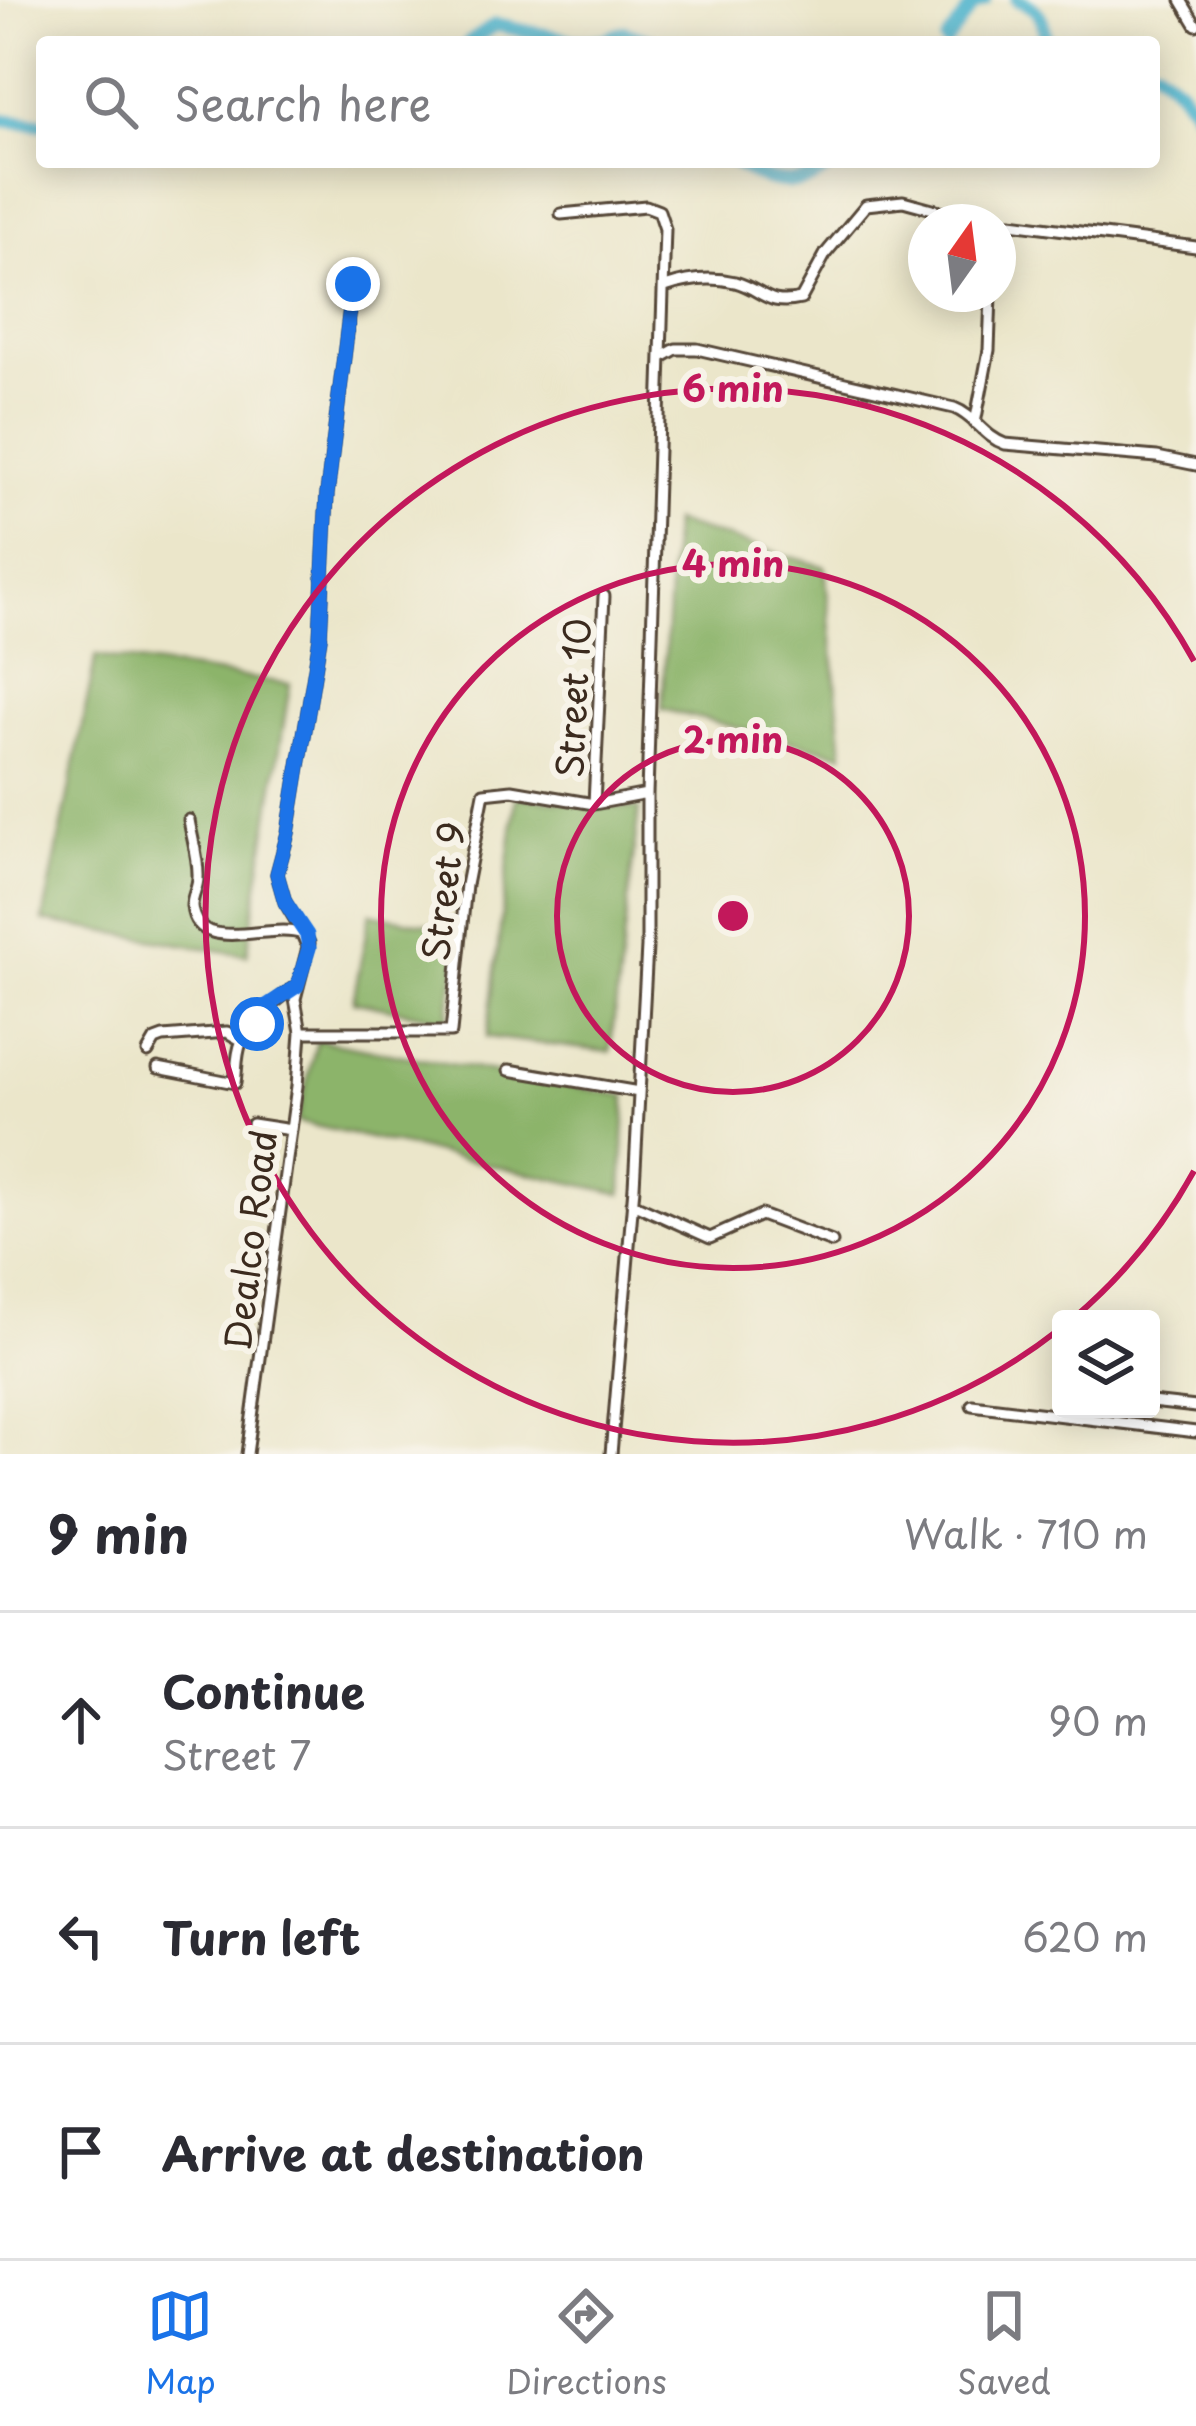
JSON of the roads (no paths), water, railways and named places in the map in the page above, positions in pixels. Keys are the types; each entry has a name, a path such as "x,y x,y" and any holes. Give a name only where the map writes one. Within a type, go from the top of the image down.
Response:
{"street":[{"path":"1181,0 1196,24"},
{"path":"665,287 700,278 737,283 775,302 801,299 826,253 866,205 914,204"},
{"path":"561,214 646,206 659,211 665,229 647,794 647,947 611,1454"},
{"path":"1016,224 1196,247"},
{"path":"158,1068 235,1083 241,1040 265,1007 297,986 309,948 307,935 285,902 277,874 320,638 327,494 353,284"},
{"path":"975,423 989,350 990,312"},
{"path":"662,357 676,349 698,349 954,408 988,436 1006,444 1139,455 1196,465"},
{"name":"Street 10","path":"594,803 604,596"},
{"name":"Street 9","path":"301,1032 448,1033 454,1026 466,885 481,797 496,789 594,803"},
{"path":"594,803 647,794"},
{"path":"189,820 199,877 192,905 201,926 221,936 291,929 302,934 309,948"},
{"name":"Dealco Road","path":"248,1454 291,1130 301,1032 297,986"},
{"path":"148,1052 163,1037 227,1032 241,1040"},
{"path":"509,1070 639,1091"},
{"path":"252,1124 291,1130"},
{"path":"632,1203 710,1238 761,1215 832,1242"},
{"path":"1160,1403 1196,1407"},
{"path":"972,1405 1196,1432"}],"waterway":[{"path":"950,36 972,6 985,0"},
{"path":"1017,0 1040,15 1045,36"},
{"path":"478,36 495,25 551,36"},
{"path":"614,36 624,32 636,36"},
{"path":"1160,73 1179,88 1196,112"},
{"path":"0,120 36,123"},
{"path":"743,168 785,182 811,178 826,168"}]}
